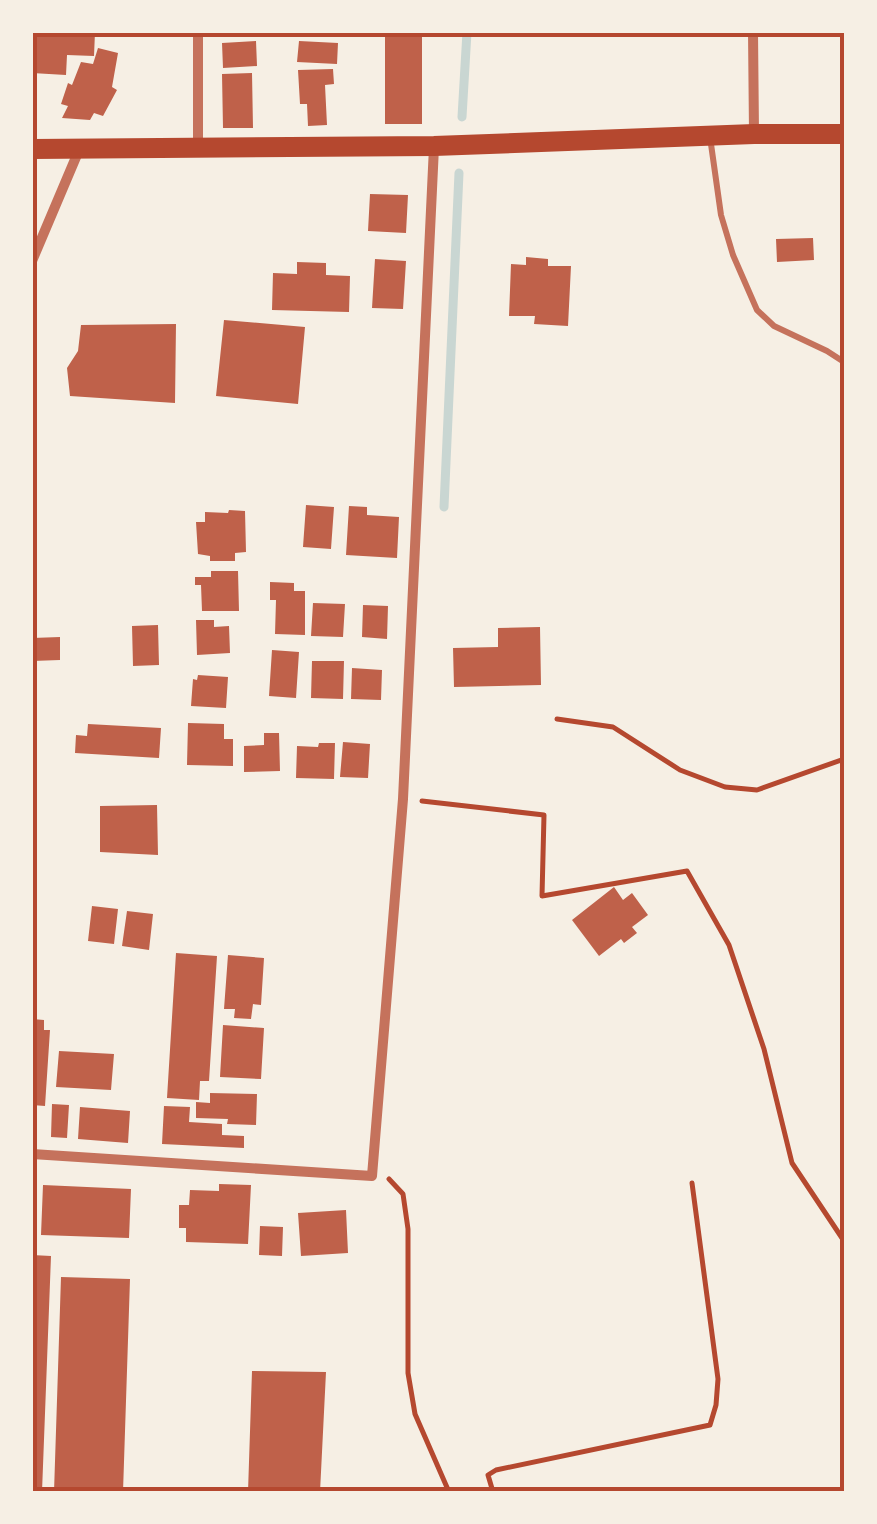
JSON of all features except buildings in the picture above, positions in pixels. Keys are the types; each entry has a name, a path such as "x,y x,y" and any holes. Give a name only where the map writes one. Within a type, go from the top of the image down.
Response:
{"main road":[{"path":"32,149 434,146 844,134"}],"street":[{"path":"198,32 198,148"},
{"path":"753,32 754,134"},
{"path":"32,1154 372,1176 403,799 434,146"},
{"path":"32,262 80,149"},
{"path":"32,439 33,452"}],"lane":[{"path":"710,136 721,215 757,310 774,326 844,362"}],"path":[{"path":"556,719 613,726 680,770 725,787 757,790 844,759"},
{"path":"403,799 544,815 542,896 687,871 730,945 764,1049 792,1163 844,1241"},
{"path":"372,1176 390,1179 403,1194 408,1229 410,1387 418,1424 449,1492"},
{"path":"493,1492 488,1475 496,1470 710,1425 718,1379 692,1183"}],"waterway":[{"path":"462,117 467,32"},
{"path":"444,507 459,173"}]}
